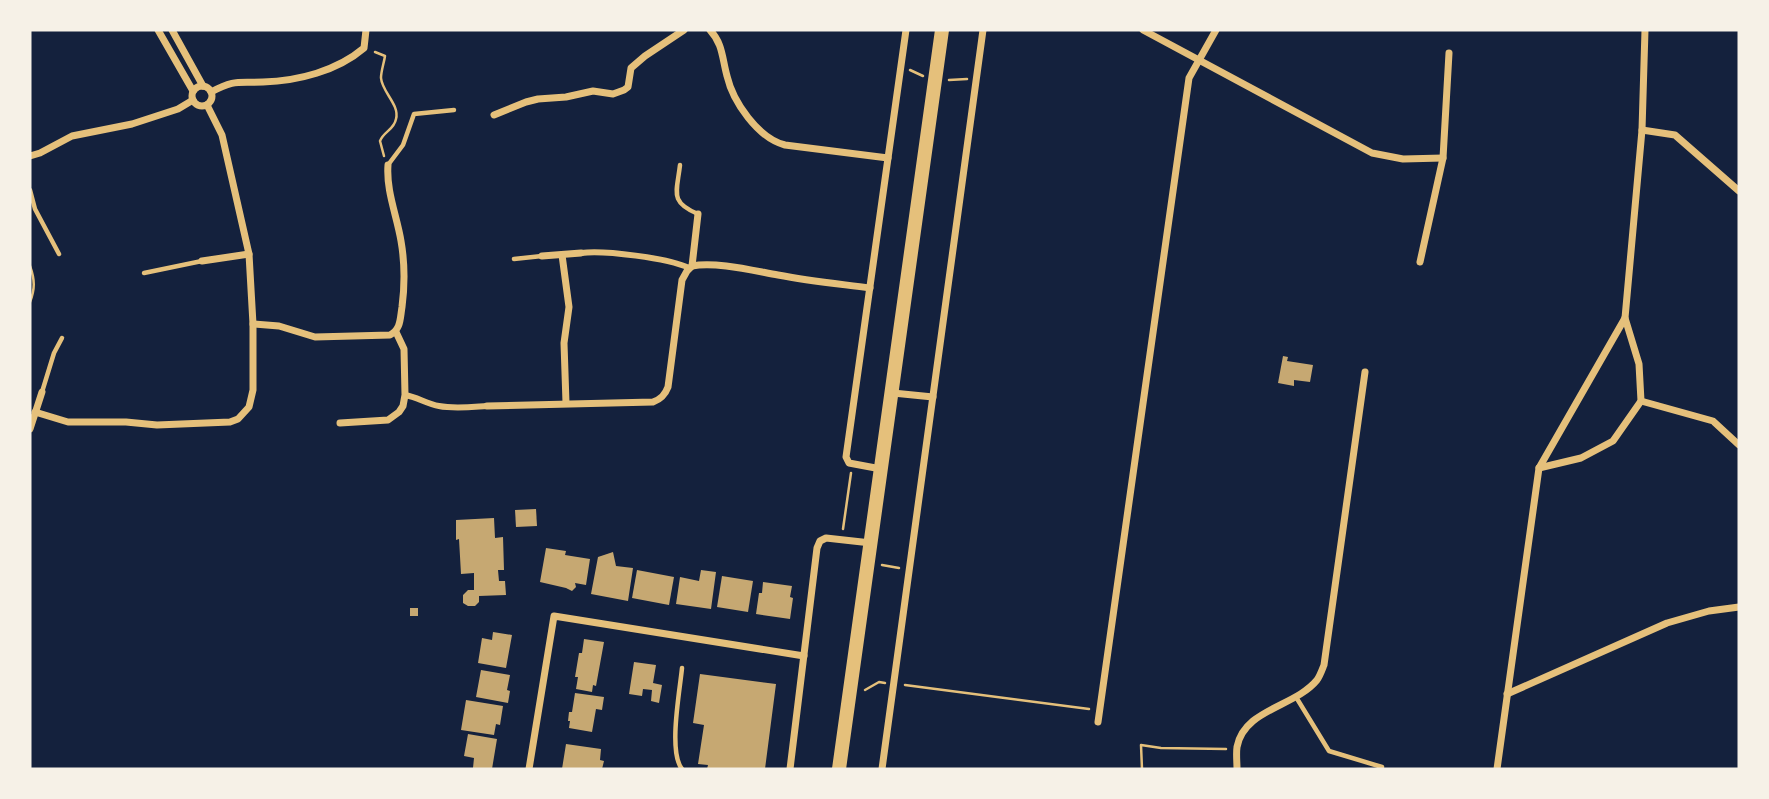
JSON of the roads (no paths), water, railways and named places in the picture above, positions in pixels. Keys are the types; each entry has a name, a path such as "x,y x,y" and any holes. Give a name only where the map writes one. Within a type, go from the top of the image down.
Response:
{"main road":[{"path":"839,769 942,30"}],"street":[{"path":"158,30 193,91 193,100"},
{"path":"172,30 203,86 211,92 212,97 207,105 201,106 193,100"},
{"path":"211,92 237,81 289,80 313,75 354,57 364,48 366,30"},
{"path":"494,115 538,99 593,91 613,94 624,90 628,87 631,68 684,30"},
{"path":"710,30 721,44 732,90 742,108 768,138 785,145 888,158"},
{"path":"882,469 849,463 846,457 906,30"},
{"path":"882,769 983,30"},
{"path":"1143,30 1373,153 1403,159 1443,158"},
{"path":"1098,722 1189,78 1216,30"},
{"path":"1539,468 1581,458 1613,441 1641,401 1639,364 1625,318 1642,130 1645,30"},
{"path":"1420,262 1443,158 1449,53"},
{"path":"193,91 203,86"},
{"path":"30,156 72,136 132,124 178,109 193,100"},
{"path":"35,412 68,422 103,421 157,425 230,422 238,419 249,407 253,324 248,254 222,135 207,105"},
{"path":"1642,130 1675,135 1739,191"},
{"path":"253,324 279,326 315,337 390,335 396,332 400,322 405,282 401,240 387,179 388,165"},
{"path":"405,395 438,406 454,408 653,402 663,397 668,387 682,280 691,267 698,214"},
{"path":"542,256 595,252 680,263 691,267 701,265 736,268 870,288"},
{"path":"202,261 248,254"},
{"path":"562,256 569,307 564,343 566,403"},
{"path":"1497,769 1539,468 1625,318"},
{"path":"340,423 388,420 403,406 404,349 396,332"},
{"path":"1237,769 1236,749 1242,734 1253,721 1296,697 1317,680 1324,665 1365,372"},
{"path":"30,429 42,392"},
{"path":"892,393 933,397"},
{"path":"1641,401 1713,421 1739,445"},
{"path":"790,769 817,548 820,541 826,538 871,543"},
{"path":"1507,694 1667,623 1709,611 1739,607"},
{"path":"529,769 554,616 804,656"}],"lane":[{"path":"388,165 403,145 414,114 454,110"},
{"path":"680,165 677,196 684,208 698,214"},
{"path":"30,190 35,209 59,254"},
{"path":"514,258 542,256"},
{"path":"144,273 202,261"},
{"path":"42,392 54,353 62,338"},
{"path":"682,668 676,722 678,764 682,769"},
{"path":"1296,697 1329,751 1382,767"}]}
